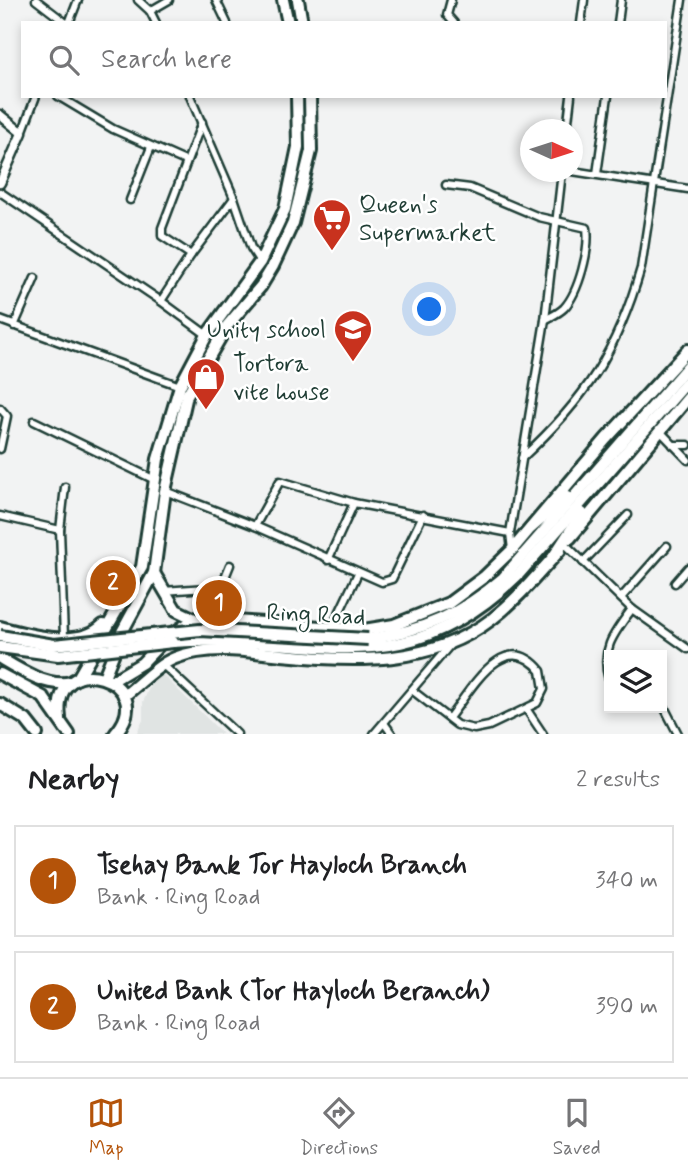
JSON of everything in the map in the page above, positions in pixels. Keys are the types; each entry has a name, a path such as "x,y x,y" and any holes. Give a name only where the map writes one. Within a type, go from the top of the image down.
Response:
{"main road":[{"path":"283,0 288,21"},
{"path":"298,0 302,21"},
{"path":"108,679 127,621 154,573 165,491 168,443 180,386 207,335 260,262 285,209 295,168 299,124 297,98"},
{"path":"60,718 60,698 75,680 142,567 155,480 187,396 203,363 227,326 261,286 287,238 308,169 312,136 310,98"},
{"path":"0,658 59,685 75,680 108,679 142,663 181,627 201,622 235,621 331,629 381,628 432,612 484,577 512,550 606,439 688,350"},
{"name":"Ring Road","path":"0,647 58,655 173,642 229,640 336,650 369,644 440,621 474,603 503,578 688,366"},
{"name":"Ring Road","path":"0,636 54,645 200,630 393,646 440,632 489,602 519,574 603,482 688,381"},
{"path":"124,696 163,664 192,653 217,651 323,659 379,660 452,642 493,618 526,589 688,398"},
{"path":"531,528 590,477"},
{"path":"554,556 603,482"},
{"path":"154,573 162,591 176,610 201,622"},
{"path":"0,627 36,635 64,637 94,634 110,618"},
{"path":"0,674 43,697 69,734"},
{"path":"108,679 124,696 126,716 116,734"},
{"path":"0,704 26,720 37,734"}],"street":[{"path":"36,0 64,21"},
{"path":"68,21 78,0"},
{"path":"138,0 150,11 155,21"},
{"path":"150,11 169,0"},
{"path":"216,0 226,21"},
{"path":"451,0 447,15 452,21"},
{"path":"581,21 584,0"},
{"path":"618,21 621,0"},
{"path":"523,458 574,406 617,337 641,268 682,0"},
{"path":"1,178 35,98"},
{"path":"62,98 150,147 185,161"},
{"path":"191,98 234,198 251,248 260,262"},
{"path":"568,119 569,98"},
{"path":"597,174 608,98"},
{"path":"0,115 22,133"},
{"path":"191,255 162,236 162,228 185,161 202,122"},
{"path":"130,200 150,147"},
{"path":"583,172 688,189"},
{"path":"512,550 510,533 545,320 561,182"},
{"path":"446,185 470,188 556,221 587,228 587,245 566,306 545,320"},
{"path":"0,192 207,335"},
{"path":"161,301 191,255 234,198"},
{"path":"14,326 35,278"},
{"path":"0,320 180,386"},
{"path":"0,408 7,413 0,449"},
{"path":"34,421 155,480"},
{"path":"661,432 688,459"},
{"path":"673,444 688,445"},
{"path":"255,526 280,481 354,503 510,533"},
{"path":"64,637 60,530 65,487"},
{"path":"165,491 255,526 382,582 392,579 423,515"},
{"path":"328,560 354,503"},
{"path":"583,562 628,515"},
{"path":"0,516 60,530"},
{"path":"565,544 632,609 688,649"},
{"path":"621,598 667,546"},
{"path":"162,591 221,587 230,565"},
{"path":"675,583 688,568"},
{"path":"331,629 358,573"},
{"path":"607,650 632,609"},
{"path":"681,643 688,635"},
{"path":"374,734 452,642"},
{"path":"413,691 457,725 479,729 527,710 541,696 544,681 541,671 532,661 512,655 494,661 449,718"},
{"path":"163,664 237,734"},
{"path":"527,710 543,734"},
{"path":"667,713 678,734"},
{"path":"384,723 392,734"}],"shaded area":[{"path":"163,675 223,734 136,734 143,720 143,702 152,681"}],"place":[{"name":"Queen's Supermarket","path":"332,252"},
{"name":"Unity school","path":"353,363"},
{"name":"Tortora vite house","path":"206,411"},
{"name":"United Bank (Tor Hayloch Beranch)","path":"113,583"},
{"name":"Tsehay Bank Tor Hayloch Branch","path":"219,603"}]}
